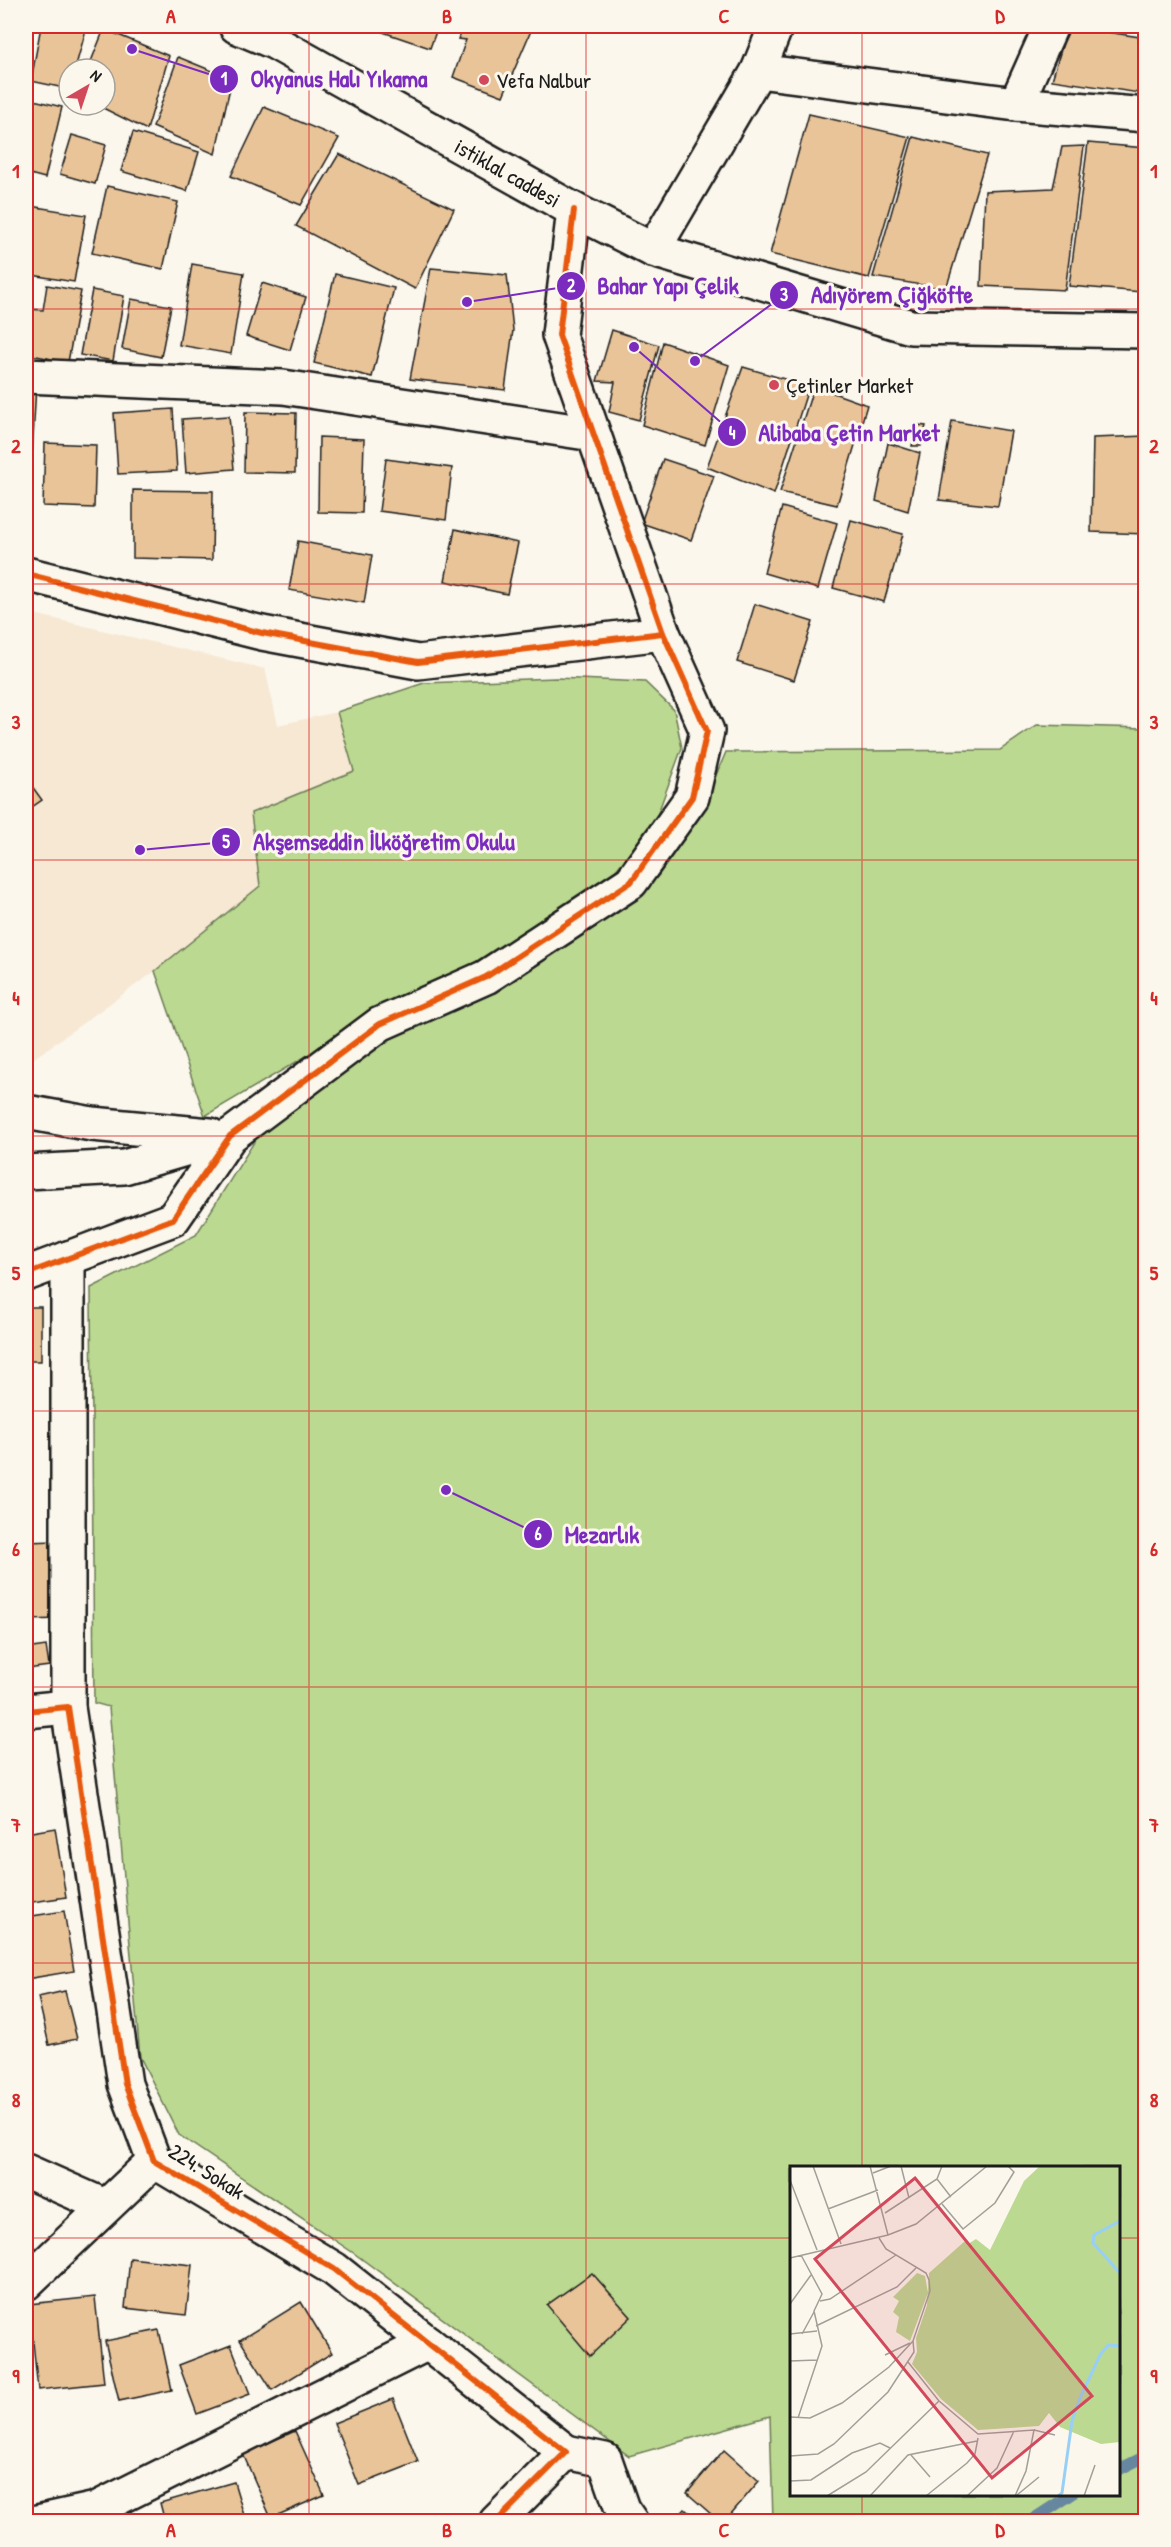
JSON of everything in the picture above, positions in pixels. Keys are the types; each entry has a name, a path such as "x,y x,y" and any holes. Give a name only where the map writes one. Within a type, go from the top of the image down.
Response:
{"street":[{"name":"istiklal caddesi","path":"236,26 277,34 574,210 653,249 911,327 1146,331"},
{"path":"653,249 758,71 776,26"},
{"path":"1016,104 1051,26"},
{"path":"758,71 1016,104 1146,115"},
{"path":"26,1274 173,1220 230,1136 380,1024 486,977 631,882 692,797 707,731 663,633 559,335 574,210"},
{"path":"26,376 283,387 593,434"},
{"path":"26,574 262,633 418,662 663,633"},
{"path":"26,1112 92,1124 230,1136"},
{"path":"26,1172 124,1167 230,1136"},
{"name":"224. Sokak","path":"68,1258 68,1707 125,2084 154,2161 334,2269 566,2452"},
{"path":"26,1711 68,1707"},
{"path":"26,2283 154,2161"},
{"path":"26,2171 105,2206"},
{"path":"37,2522 96,2509 428,2343"},
{"path":"496,2522 566,2452 605,2460 622,2509 631,2522"}],"shaded area":[{"path":"26,612 265,669 278,725 337,712 355,771 251,813 260,886 155,971 26,1064"}],"green space":[{"path":"556,678 645,682 674,710 682,748 655,821 608,880 502,948 372,1017 205,1116 155,971 260,886 251,813 354,771 337,712 424,683"},
{"path":"1037,725 1145,728 1145,2521 773,2521 770,2416 629,2456 355,2254 179,2135 140,2057 109,1707 94,1703 91,1288 196,1235 264,1126 392,1035 531,967 658,876 696,822 726,752 1000,750"}],"building":[{"path":"41,26 87,26 78,57 57,57 57,86 31,81"},
{"path":"382,26 438,26 430,48 380,31"},
{"path":"463,26 533,26 503,96 453,77 466,40 458,39"},
{"path":"1068,26 1146,38 1146,94 1052,80"},
{"path":"104,29 169,56 147,130 117,115 117,57 93,57"},
{"path":"178,57 232,79 215,154 153,127"},
{"path":"26,98 57,106 57,117 60,117 45,178 26,173"},
{"path":"264,107 339,138 301,205 231,176"},
{"path":"809,114 910,137 869,278 770,254"},
{"path":"133,132 199,152 187,191 121,171"},
{"path":"72,135 106,145 95,184 60,174"},
{"path":"913,137 987,155 946,289 873,277"},
{"path":"1088,143 1146,148 1146,265 1142,292 1069,286"},
{"path":"1084,146 1065,290 981,286 985,191 1053,188 1062,147"},
{"path":"339,154 454,209 415,289 296,226"},
{"path":"107,186 178,202 163,269 92,253"},
{"path":"30,206 86,215 74,282 26,274 26,230"},
{"path":"192,264 244,273 231,354 179,345"},
{"path":"431,268 507,275 513,330 505,390 410,379"},
{"path":"335,274 394,288 372,377 314,363"},
{"path":"262,283 306,297 290,350 246,336"},
{"path":"47,285 81,291 68,362 26,354 26,309 43,310"},
{"path":"92,290 124,296 113,361 80,355"},
{"path":"131,299 171,306 161,357 122,349"},
{"path":"612,330 659,345 639,420 609,412 615,382 597,381"},
{"path":"663,342 729,365 705,445 642,425"},
{"path":"743,367 809,386 774,494 707,467"},
{"path":"26,385 36,386 32,457 26,457"},
{"path":"814,386 867,405 837,505 780,492"},
{"path":"173,409 177,471 118,474 114,413"},
{"path":"245,412 296,413 295,473 244,472"},
{"path":"229,416 234,469 186,473 182,419"},
{"path":"952,421 1011,431 998,506 939,500"},
{"path":"917,425 926,426 921,446 912,446"},
{"path":"1146,436 1146,534 1091,532 1093,438"},
{"path":"319,437 364,439 362,513 318,512"},
{"path":"45,443 96,445 94,508 43,506"},
{"path":"888,443 920,453 908,511 876,501"},
{"path":"386,459 452,468 446,520 379,511"},
{"path":"663,459 714,476 691,540 641,523"},
{"path":"133,490 213,491 212,560 133,558"},
{"path":"782,507 837,523 818,589 764,573"},
{"path":"851,520 903,534 884,602 833,588"},
{"path":"455,529 518,543 507,594 445,581"},
{"path":"298,541 372,555 364,603 289,590"},
{"path":"755,604 813,622 794,680 737,662"},
{"path":"26,778 42,800 26,811"},
{"path":"26,1307 41,1307 41,1361 26,1361"},
{"path":"57,1541 59,1619 26,1620 26,1542"},
{"path":"46,1646 49,1666 27,1669 26,1649"},
{"path":"55,1828 66,1897 26,1903 26,1833"},
{"path":"64,1911 74,1971 26,1979 26,1917"},
{"path":"65,1991 77,2039 49,2045 38,1997"},
{"path":"130,2258 192,2265 186,2315 125,2308"},
{"path":"592,2273 631,2317 590,2356 547,2305"},
{"path":"95,2297 104,2383 38,2390 29,2304"},
{"path":"301,2302 332,2353 272,2390 240,2340"},
{"path":"159,2330 172,2390 119,2401 105,2341"},
{"path":"231,2345 250,2394 197,2414 179,2365"},
{"path":"393,2399 418,2462 359,2485 334,2423"},
{"path":"295,2431 324,2495 271,2518 243,2454"},
{"path":"724,2450 759,2481 724,2522 720,2522 687,2493"},
{"path":"234,2482 246,2522 165,2522 160,2503"},
{"path":"685,2508 700,2522 672,2522"}],"waterway":[{"path":"1120,2469 1146,2456"},
{"path":"1029,2522 1069,2496"}],"cycle path":[{"path":"26,1274 173,1219 230,1136 380,1024 486,977 631,882 692,797 707,731 663,633 559,335 574,210"},
{"path":"26,574 262,633 418,662 663,633"},
{"path":"26,1711 68,1707 125,2084 154,2161 334,2269 566,2452 496,2522"}],"place":[{"name":"Okyanus Halı Yıkama","path":"132,49"},
{"name":"Vefa Nalbur","path":"484,80"},
{"name":"Bahar Yapı Çelik","path":"467,302"},
{"name":"Alibaba Çetin Market","path":"634,347"},
{"name":"Adıyörem Çiğköfte","path":"695,361"},
{"name":"Çetinler Market","path":"774,385"},
{"name":"Akşemseddin İlköğretim Okulu","path":"140,850"},
{"name":"Mezarlık","path":"446,1490"}]}
